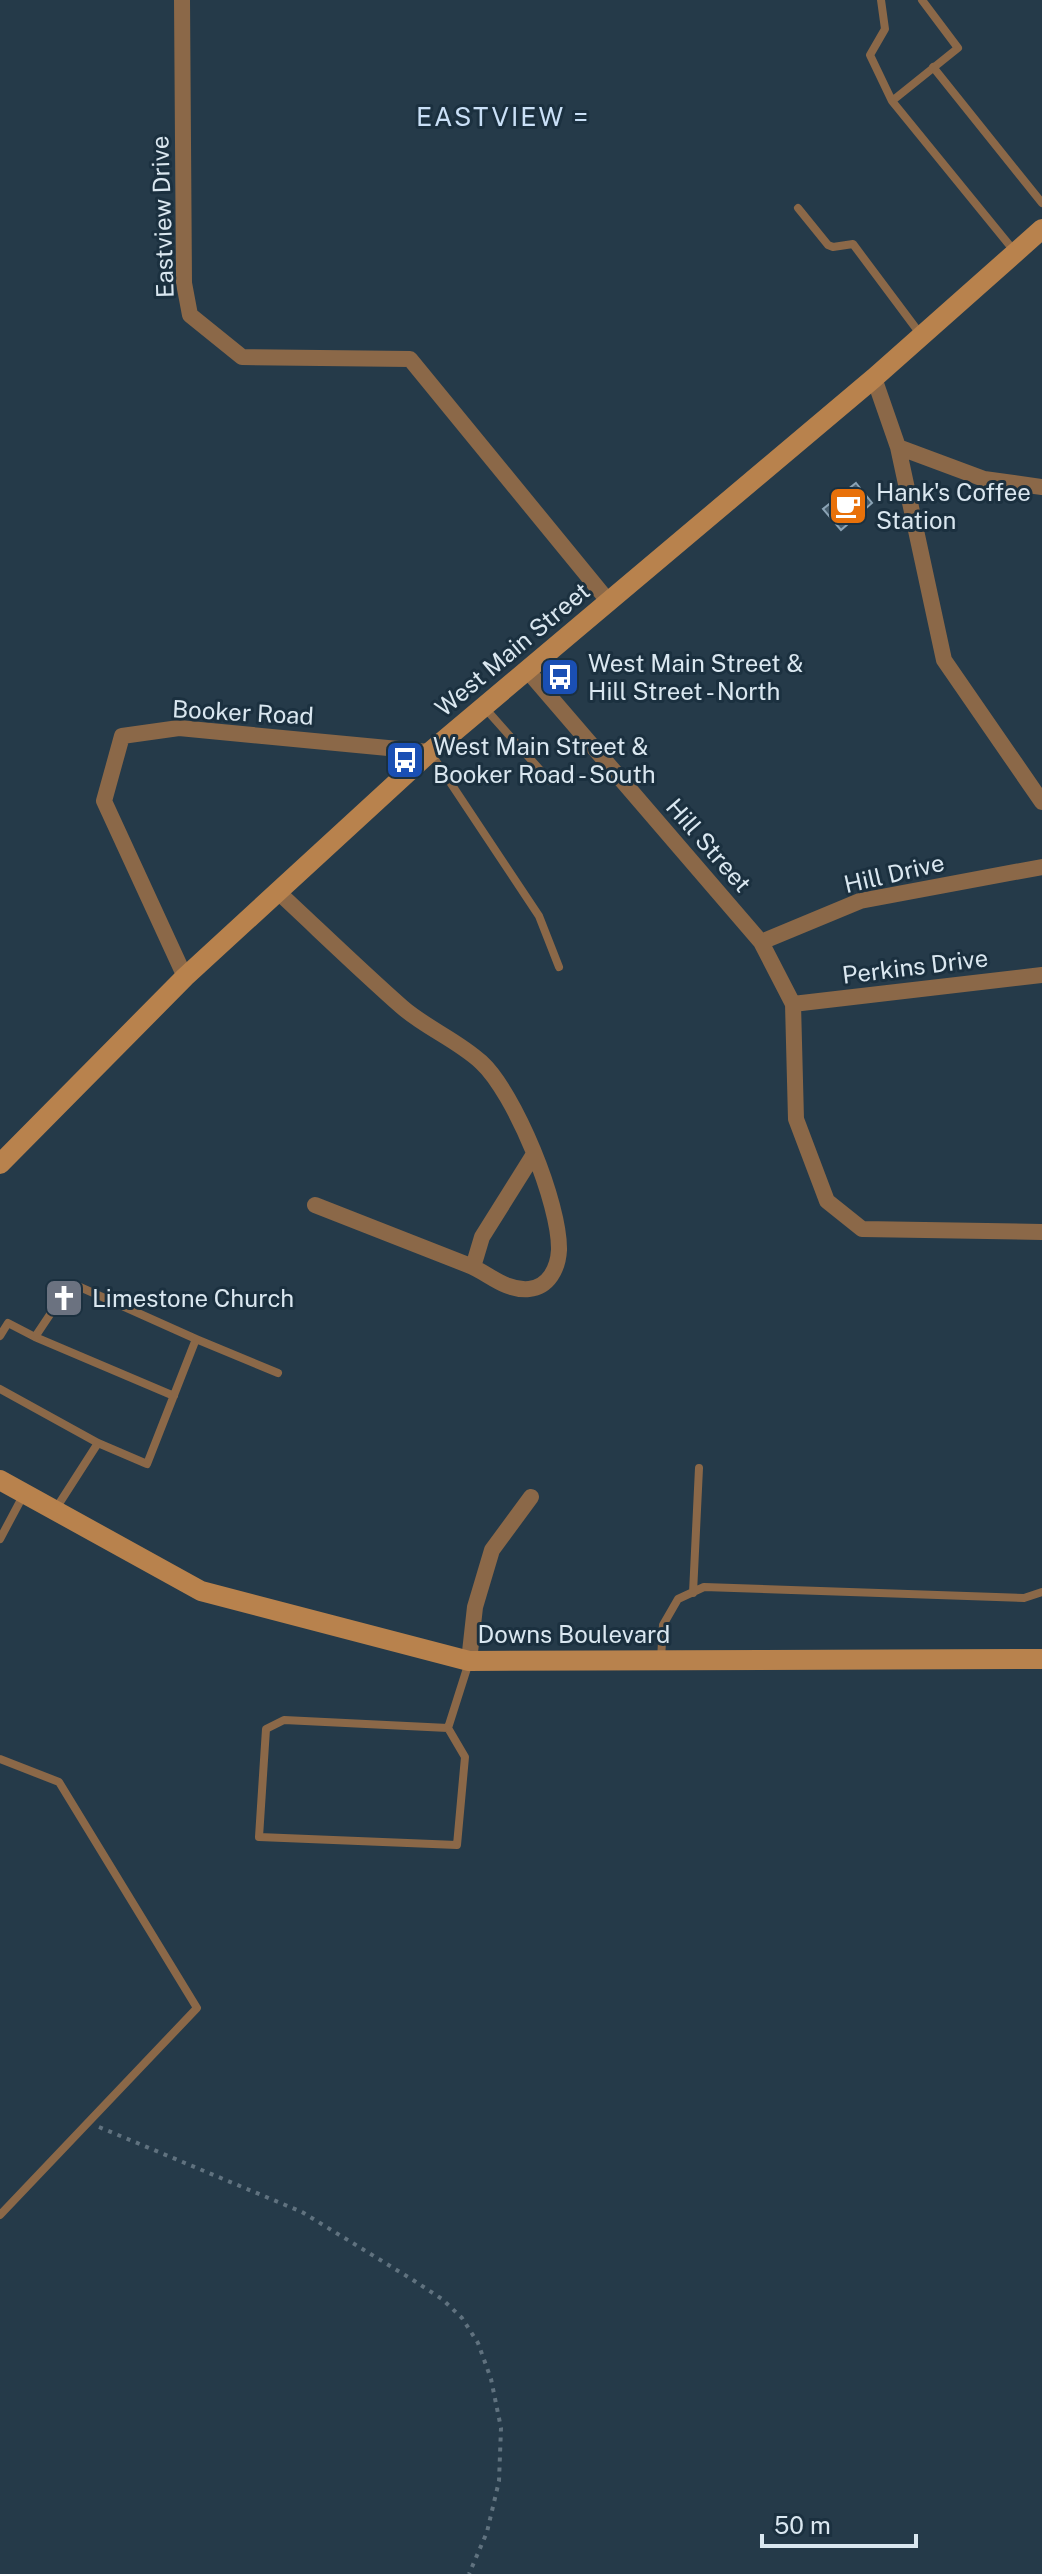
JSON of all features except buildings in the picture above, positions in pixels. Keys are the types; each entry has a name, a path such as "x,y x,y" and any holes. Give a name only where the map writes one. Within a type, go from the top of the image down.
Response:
{"main road":[{"name":"West Main Street","path":"0,1164 185,977 430,752 874,378 1042,229"},
{"name":"Downs Boulevard","path":"0,1480 201,1591 469,1661 1042,1659"}],"street":[{"name":"Eastview Drive","path":"182,0 184,283 190,315 242,357 410,359 609,602"},
{"path":"874,378 898,447 944,660 1042,802"},
{"path":"898,447 984,479 1042,487"},
{"name":"Hill Street","path":"527,670 761,942 793,1004"},
{"name":"Booker Road","path":"185,977 104,801 122,736 179,728 430,752"},
{"name":"Hill Drive","path":"761,942 860,901 1042,867"},
{"path":"277,891 405,1010 484,1064 507,1095 551,1200 559,1248 556,1270 544,1284 530,1289 507,1287 473,1267 315,1205"},
{"name":"Perkins Drive","path":"793,1004 1042,975"},
{"path":"793,1004 796,1119 827,1201 862,1229 1042,1232"},
{"path":"473,1267 488,1225 534,1154"},
{"path":"469,1661 475,1607 492,1550 531,1497"}],"lane":[{"path":"881,0 885,29 870,55 892,101 1016,252"},
{"path":"892,101 958,48 922,0"},
{"path":"933,67 1042,203"},
{"path":"798,208 828,245 853,244 922,336"},
{"path":"484,706 550,781"},
{"path":"430,752 539,916 559,967"},
{"path":"35,1337 71,1283 278,1373"},
{"path":"0,1316 35,1337 174,1396"},
{"path":"0,1336 8,1323"},
{"path":"0,1389 98,1443 147,1464 196,1339"},
{"path":"54,1510 98,1443"},
{"path":"693,1593 699,1468"},
{"path":"0,1539 24,1494"},
{"path":"661,1660 663,1625 678,1599 704,1587 1024,1598 1042,1592"},
{"path":"448,1728 284,1720 266,1729 259,1837 457,1845 465,1757 448,1728 469,1661"},
{"path":"0,1759 59,1782 197,2008 0,2215"}],"path":[{"path":"88,2123 302,2212 442,2299 462,2318 478,2343 491,2379 501,2428 496,2494 487,2532 469,2574"}],"place":[{"name":"Hank's Coffee Station","path":"848,506"},
{"name":"West Main Street & Hill Street - North","path":"560,677"},
{"name":"West Main Street & Booker Road - South","path":"405,760"},
{"name":"Limestone Church","path":"64,1298"}],"district":[{"name":"EASTVIEW =","path":"503,116"}]}
